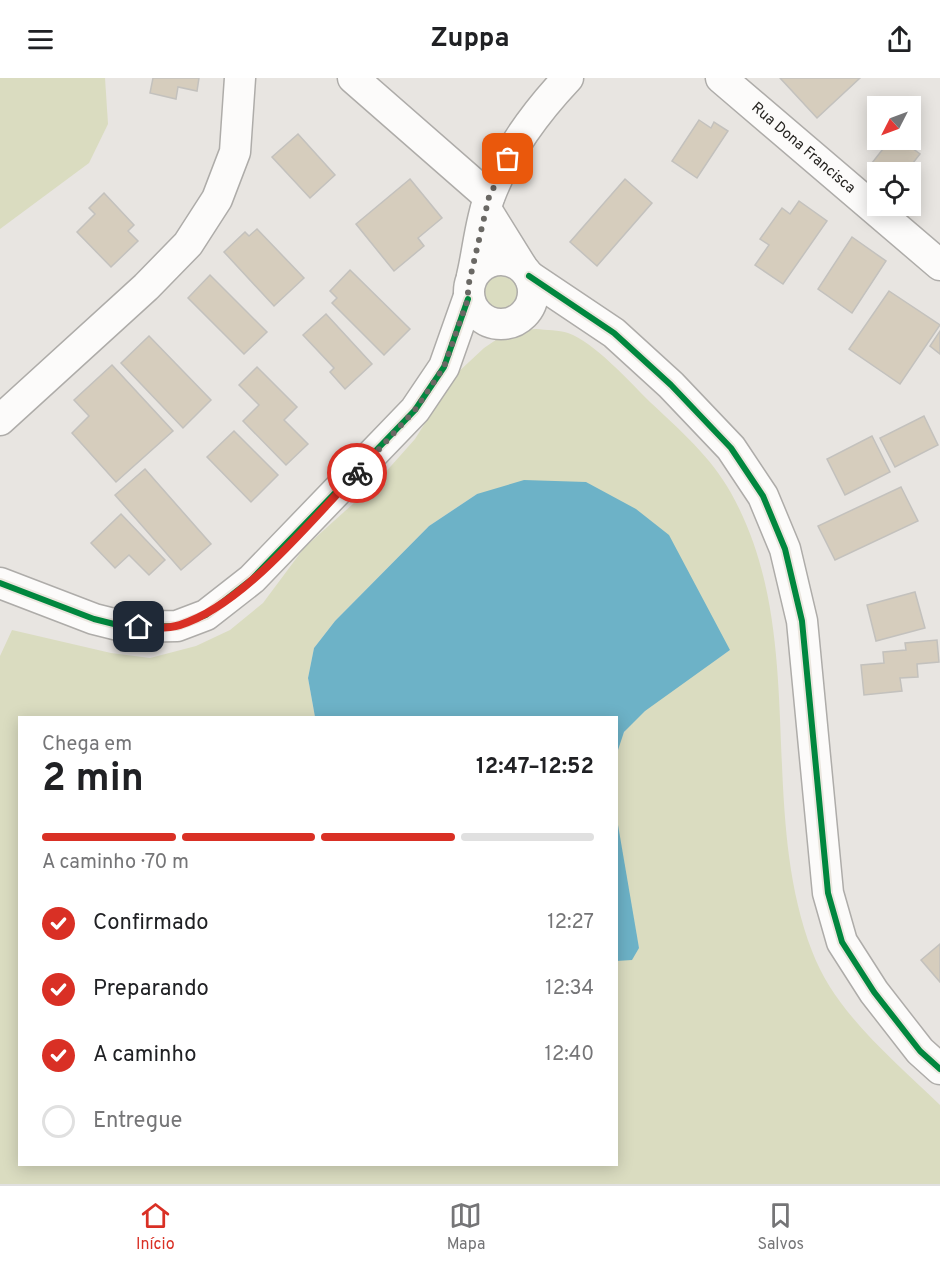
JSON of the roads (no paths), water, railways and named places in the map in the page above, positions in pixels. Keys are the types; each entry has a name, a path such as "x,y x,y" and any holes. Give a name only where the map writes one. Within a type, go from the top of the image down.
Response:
{"street":[{"path":"0,420 146,287 188,244 217,199 235,152 241,78"},
{"path":"353,78 487,203 526,272 533,288 533,300 528,311 510,324 485,321 475,312 470,287 482,265 495,260 509,261 526,272 614,333 671,385 731,448 764,496 785,549 801,621 828,893 842,942 874,992 920,1051 940,1069"},
{"path":"0,583 94,619 126,627 177,626 206,615 252,579 390,439 415,410 444,367 470,287 487,203 518,140 539,109 568,78"},
{"name":"Rua Dona Francisca","path":"721,78 940,264"},
{"path":"528,311 614,333"},
{"path":"444,367 498,324"}],"water":[{"path":"524,480 586,482 636,509 669,535 730,650 645,711 624,732 618,750 618,716 315,716 308,678 314,648 335,621 429,526 477,494"},
{"path":"618,825 639,948 632,960 618,961"}]}
